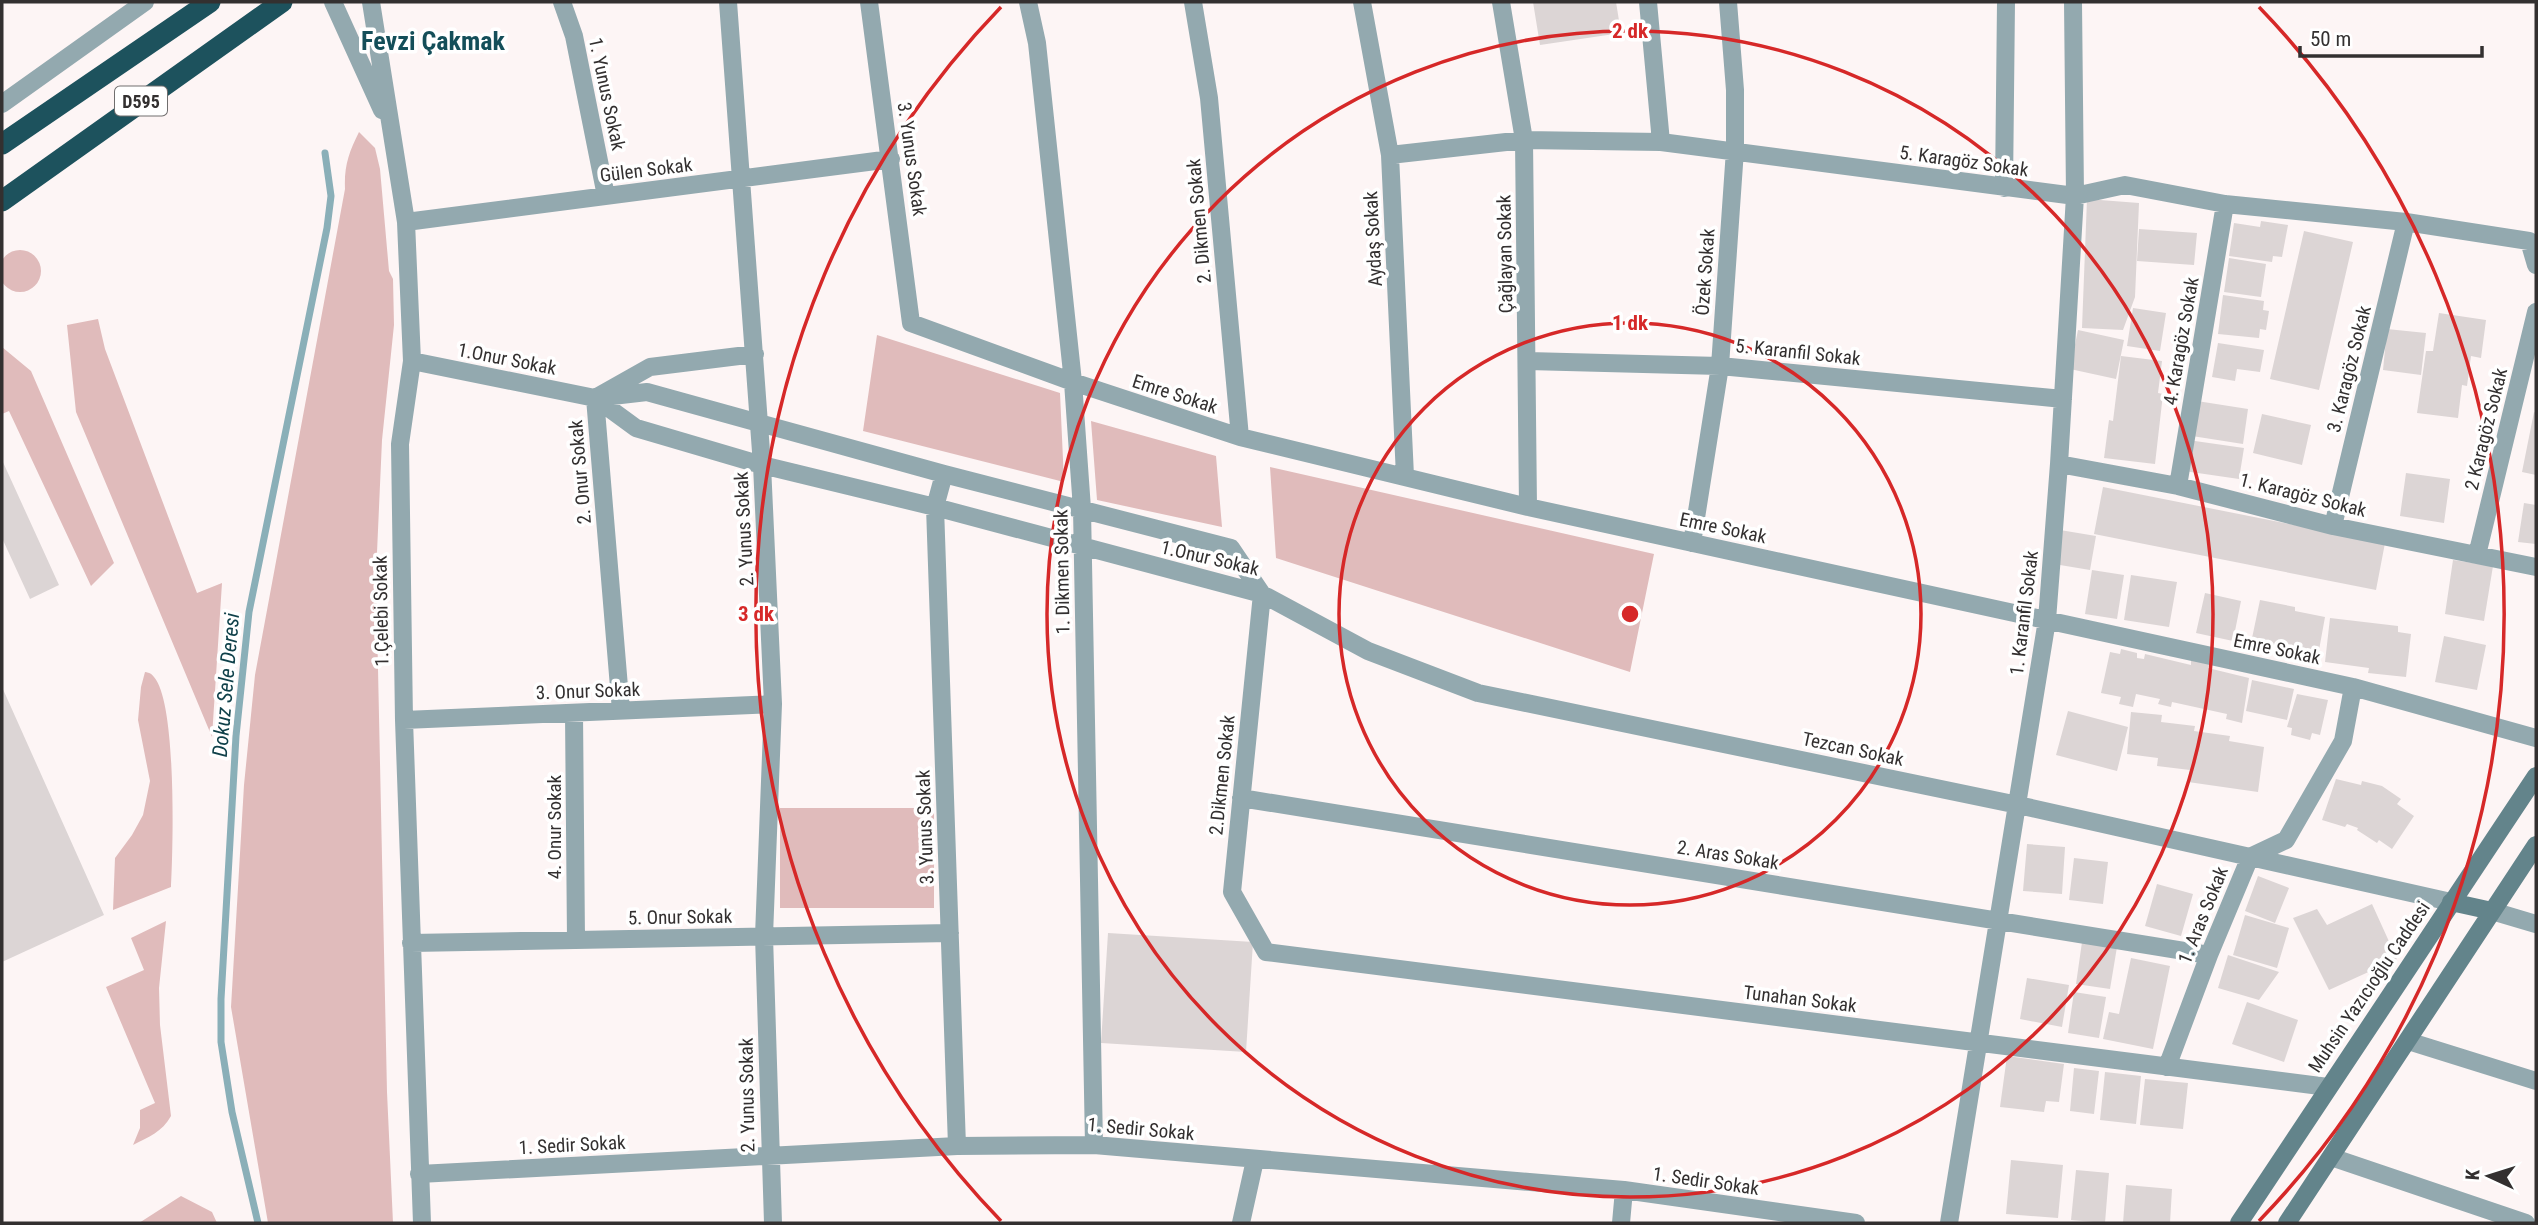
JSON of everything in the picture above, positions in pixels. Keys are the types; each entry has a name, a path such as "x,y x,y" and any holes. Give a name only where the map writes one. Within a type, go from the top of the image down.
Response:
{"highway":[{"name":"D595","path":"2,144 210,2"},
{"name":"D595","path":"2,201 282,2"}],"street":[{"path":"2,104 145,2"},
{"path":"333,2 393,135"},
{"name":"1.Çelebi Sokak","path":"371,2 406,222 412,361 400,444 404,720 422,1223"},
{"name":"1. Yunus Sokak","path":"562,2 574,36 606,196"},
{"name":"2. Yunus Sokak","path":"728,2 755,354 774,704 764,936 773,1223"},
{"name":"3. Yunus Sokak","path":"869,2 911,323"},
{"name":"1. Dikmen Sokak","path":"1028,2 1037,44 1073,382 1082,509 1094,1145"},
{"name":"2. Dikmen Sokak","path":"1194,2 1209,98 1240,437"},
{"name":"Aydaş Sokak","path":"1362,2 1390,155 1405,476"},
{"name":"Çağlayan Sokak","path":"1502,2 1524,139 1528,507"},
{"path":"1648,2 1661,142"},
{"name":"Özek Sokak","path":"1692,543 1720,366 1735,150 1735,90 1728,2"},
{"path":"2004,188 2006,2"},
{"name":"1. Karanfil Sokak","path":"1949,1223 2047,620 2075,196 2073,2"},
{"name":"5. Karagöz Sokak","path":"1390,155 1524,139 1661,142 2075,196 2125,185 2225,204 2406,222 2529,241 2536,265"},
{"name":"Gülen Sokak","path":"406,222 891,159"},
{"name":"4. Karagöz Sokak","path":"2178,486 2225,204"},
{"name":"3. Karagöz Sokak","path":"2333,526 2406,222"},
{"name":"2 Karagöz Sokak","path":"2477,555 2536,312"},
{"name":"Emre Sokak","path":"911,323 1073,382 1240,437 1528,507 2353,687 2536,738"},
{"name":"2. Onur Sokak","path":"621,711 595,398 650,367 755,354"},
{"name":"5. Karanfil Sokak","path":"1528,360 1720,366 2063,399"},
{"name":"1.Onur Sokak","path":"412,361 595,398 647,392 944,474 1231,548 1262,594"},
{"name":"1.Onur Sokak","path":"595,398 636,428 762,465 935,507 1262,594"},
{"name":"1. Karagöz Sokak","path":"2059,464 2178,486 2333,526 2536,567"},
{"name":"3. Yunus Sokak","path":"944,474 935,507 957,1146"},
{"name":"2.Dikmen Sokak","path":"1262,594 1232,892 1266,952"},
{"name":"Tezcan Sokak","path":"1262,594 1368,651 1478,694 2018,805 2451,902"},
{"name":"1. Aras Sokak","path":"2168,1067 2208,955 2250,857 2286,840 2343,741 2353,687"},
{"name":"3. Onur Sokak","path":"404,720 774,704"},
{"name":"4. Onur Sokak","path":"574,713 576,940"},
{"name":"Muhsin Yazıcıoğlu Caddesi","path":"2239,1223 2536,776"},
{"name":"2. Aras Sokak","path":"1241,798 2208,955"},
{"path":"2287,1223 2536,845"},
{"path":"2451,902 2536,924"},
{"name":"5. Onur Sokak","path":"411,943 950,933"},
{"name":"Tunahan Sokak","path":"1266,952 2328,1087"},
{"path":"2407,1041 2536,1080"},
{"name":"1. Sedir Sokak","path":"419,1174 957,1146 1094,1145 1624,1190 1856,1223"},
{"path":"2331,1157 2526,1223"},
{"path":"1241,1223 1255,1160"},
{"path":"1621,1223 1624,1190"}],"shaded area":[{"path":"359,132 375,148 380,169 389,271 393,279 394,325 382,440 376,575 387,1092 393,1223 268,1223 231,1007 244,785 255,675 345,189 346,166"},
{"path":"20,250 35,256 41,271 35,286 20,292 5,286 -1,271 5,256"},
{"path":"98,319 105,349 197,593 222,583 212,737 76,412 67,325"},
{"path":"877,335 1060,393 1064,482 863,431"},
{"path":"2,347 31,371 114,563 91,586 9,411 2,414"},
{"path":"1091,421 1216,456 1222,527 1097,500"},
{"path":"1270,467 1654,554 1630,672 1276,558"},
{"path":"145,672 154,677 167,715 172,778 171,887 113,910 115,858 143,815 150,781 138,720"},
{"path":"780,808 934,808 934,908 780,908"},
{"path":"166,921 159,988 160,1025 171,1116 150,1137 133,1145 140,1128 140,1110 155,1103 106,987 144,970 131,938"},
{"path":"181,1196 212,1212 217,1223 139,1223"}],"building":[{"path":"1533,2 1616,2 1621,33 1540,45"},
{"path":"2087,199 2139,203 2135,297 2123,330 2082,328"},
{"path":"2261,221 2288,225 2282,257 2273,256 2272,262 2229,256 2234,223 2260,227"},
{"path":"2139,229 2197,233 2194,265 2137,261"},
{"path":"2304,231 2353,242 2319,390 2270,379"},
{"path":"2229,258 2266,264 2261,297 2224,292"},
{"path":"2223,295 2264,301 2263,310 2269,311 2266,330 2260,329 2259,338 2218,334"},
{"path":"2133,308 2166,313 2160,351 2127,346"},
{"path":"2439,313 2486,320 2481,358 2471,356 2467,386 2462,385 2458,418 2417,413 2426,351 2433,351"},
{"path":"2387,329 2426,333 2421,375 2383,370"},
{"path":"2078,330 2124,340 2116,379 2070,369"},
{"path":"2218,343 2264,350 2260,372 2237,369 2235,381 2212,377"},
{"path":"2121,356 2162,361 2158,393 2163,394 2155,464 2104,458 2109,420 2113,421"},
{"path":"2197,401 2248,409 2243,444 2192,436"},
{"path":"2534,412 2536,413 2536,475 2522,472"},
{"path":"2262,414 2311,425 2302,465 2253,453"},
{"path":"2188,440 2244,448 2239,479 2184,471"},
{"path":"2,460 59,585 30,599 2,538"},
{"path":"2406,473 2450,479 2444,523 2400,516"},
{"path":"2103,487 2385,543 2376,590 2094,534"},
{"path":"2524,503 2536,505 2536,544 2518,542"},
{"path":"2060,530 2096,536 2090,570 2054,564"},
{"path":"2453,560 2493,566 2484,621 2445,614"},
{"path":"2092,570 2124,575 2117,619 2085,614"},
{"path":"2131,575 2177,582 2169,627 2124,620"},
{"path":"2205,593 2241,601 2233,641 2196,633"},
{"path":"2260,600 2325,617 2317,661 2286,654 2287,650 2251,643"},
{"path":"2330,618 2398,626 2398,632 2411,634 2406,677 2368,673 2369,668 2325,662"},
{"path":"2444,636 2486,645 2477,690 2435,682"},
{"path":"2121,649 2137,653 2137,658 2144,659 2145,654 2191,665 2191,660 2209,664 2208,668 2249,678 2242,723 2226,719 2227,714 2172,702 2171,707 2158,704 2160,699 2136,694 2133,707 2119,704 2121,697 2101,693 2110,652 2120,654"},
{"path":"2252,680 2294,689 2287,720 2246,711"},
{"path":"2,687 104,915 2,962"},
{"path":"2297,694 2328,700 2320,735 2312,733 2310,740 2291,735 2292,728 2287,727"},
{"path":"2068,711 2128,727 2117,771 2056,755"},
{"path":"2131,712 2162,715 2161,722 2195,726 2194,731 2230,736 2229,741 2264,747 2258,792 2188,782 2190,770 2157,766 2158,758 2127,754"},
{"path":"2336,779 2361,785 2362,781 2382,786 2401,799 2397,804 2414,816 2392,849 2379,840 2377,843 2357,830 2358,828 2322,820"},
{"path":"2027,844 2065,847 2062,894 2023,891"},
{"path":"2074,858 2108,862 2103,904 2069,900"},
{"path":"2258,876 2289,888 2275,923 2245,911"},
{"path":"2157,884 2193,894 2181,936 2145,926"},
{"path":"2372,904 2397,959 2329,990 2293,918 2317,909 2327,925"},
{"path":"2245,915 2289,928 2277,968 2233,955"},
{"path":"1108,933 1253,942 1246,1052 1101,1043"},
{"path":"2082,942 2117,947 2110,989 2076,984"},
{"path":"2228,955 2279,972 2259,1000 2218,988"},
{"path":"2131,958 2170,966 2153,1049 2103,1039 2109,1012 2119,1014"},
{"path":"2027,978 2069,985 2062,1027 2020,1019"},
{"path":"2074,992 2106,997 2099,1038 2068,1033"},
{"path":"2247,1002 2298,1020 2284,1062 2232,1044"},
{"path":"2007,1056 2064,1064 2059,1102 2046,1101 2044,1112 2000,1107"},
{"path":"2074,1068 2099,1071 2094,1114 2070,1111"},
{"path":"2105,1072 2141,1076 2136,1124 2100,1120"},
{"path":"2145,1079 2188,1083 2183,1129 2140,1125"},
{"path":"2011,1160 2063,1165 2058,1218 2006,1214"},
{"path":"2076,1170 2109,1173 2105,1223 2071,1220"},
{"path":"2126,1185 2172,1189 2170,1223 2123,1223"}],"waterway":[{"name":"Dokuz Sele Deresi","path":"258,1223 232,1112 221,1042 221,999 236,736 249,612 327,228 331,196 325,153"}],"district":[{"name":"Fevzi Çakmak","path":"433,41"}]}
